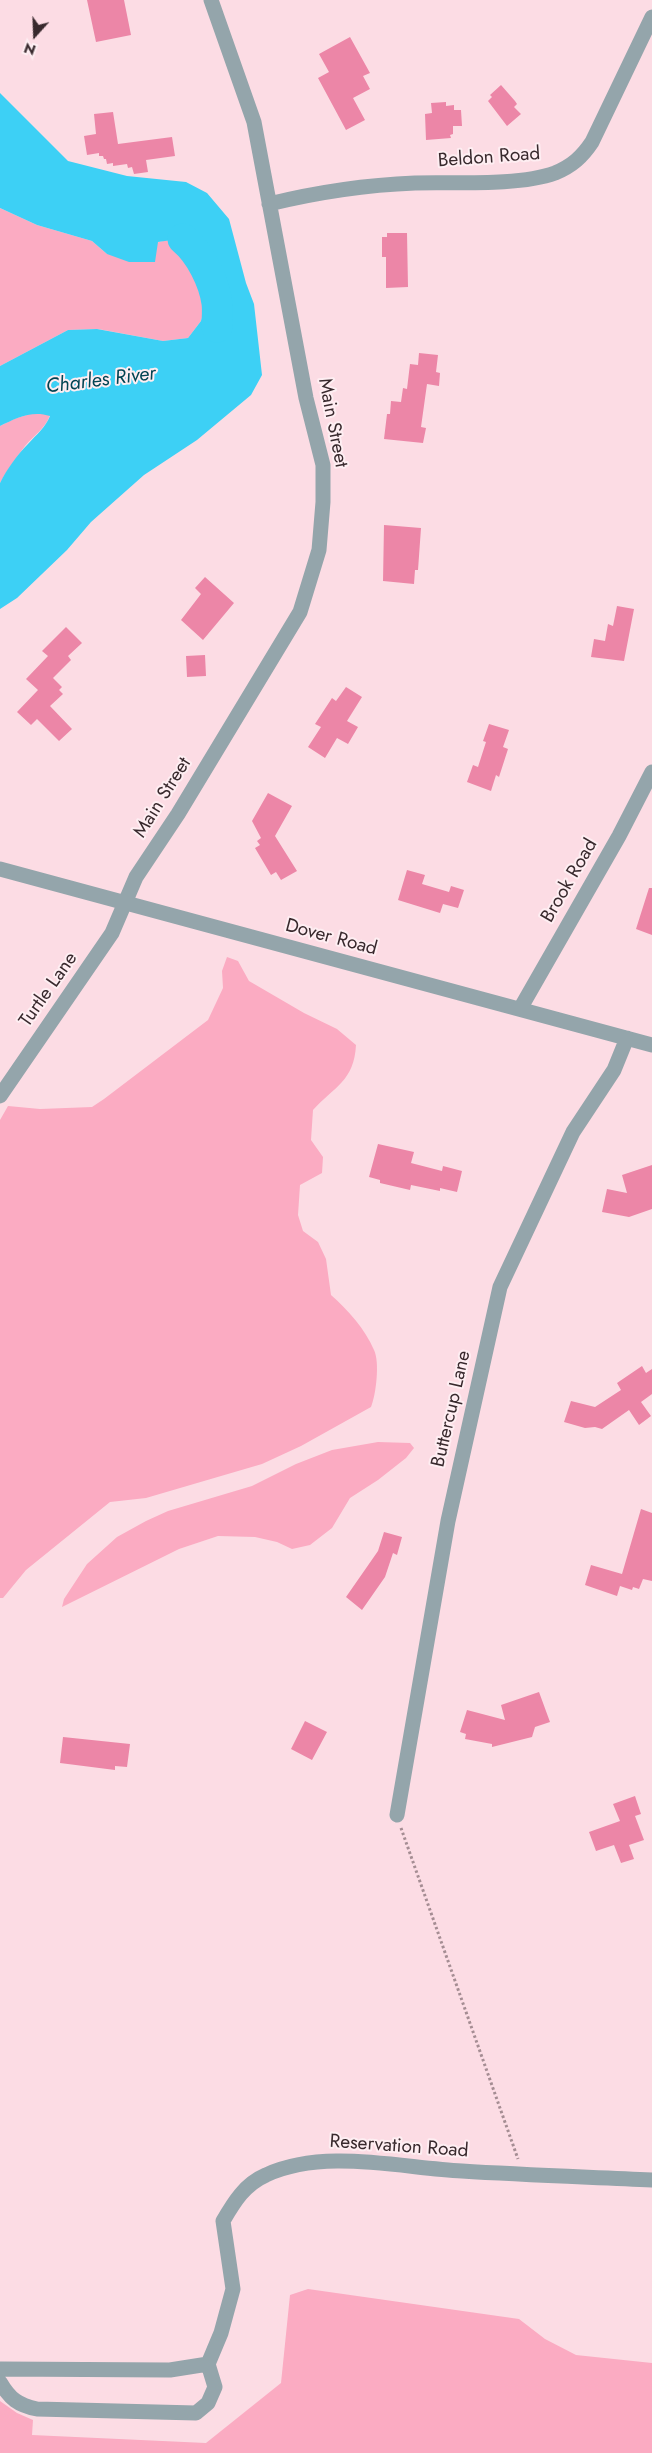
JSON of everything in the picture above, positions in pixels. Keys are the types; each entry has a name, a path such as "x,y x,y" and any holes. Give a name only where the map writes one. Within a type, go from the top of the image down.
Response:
{"street":[{"name":"Main Street","path":"126,904 136,877 178,814 300,612 319,550 323,502 323,465 306,398 254,122 211,0"},
{"name":"Beldon Road","path":"269,204 315,192 353,187 518,180 554,173 579,159 592,142 652,17"},
{"name":"Brook Road","path":"520,1009 619,836 652,772"},
{"name":"Dover Road","path":"0,868 126,904 652,1045"},
{"name":"Turtle Lane","path":"0,1096 112,933 126,904"},
{"name":"Buttercup Lane","path":"397,1815 448,1520 500,1287 572,1132 614,1070 627,1038"},
{"name":"Reservation Road","path":"208,2364 221,2333 233,2289 223,2221 245,2188 266,2175 290,2167 321,2162 376,2162 429,2169 652,2180"},
{"path":"0,2369 170,2370 208,2364 215,2388 208,2403 196,2413 37,2409 20,2405 8,2396 0,2382"}],"path":[{"path":"397,1815 523,2175"}],"shaded area":[{"path":"0,208 37,225 92,241 107,254 172,239 183,257 213,278 201,321 188,338 163,341 98,329 68,330 0,366"},
{"path":"36,412 50,415 48,420 18,455 0,483 0,426"},
{"path":"227,957 238,961 249,981 304,1013 337,1029 356,1045 352,1067 347,1075 313,1110 311,1140 323,1157 322,1173 300,1185 298,1215 303,1231 318,1242 326,1259 331,1295 356,1320 376,1355 377,1378 371,1407 301,1446 262,1464 146,1498 110,1502 26,1570 3,1598 0,1598 0,1120 8,1106 40,1109 92,1107 104,1099 208,1020 223,988 222,971"},
{"path":"378,1442 410,1443 414,1448 406,1458 378,1480 350,1498 332,1528 310,1545 292,1549 277,1542 255,1537 218,1536 179,1549 62,1607 64,1599 87,1564 117,1537 146,1521 168,1511 252,1486 296,1464 332,1450"},
{"path":"308,2289 519,2319 545,2339 576,2355 652,2363 652,2453 0,2453 0,2401 17,2413 33,2420 32,2435 206,2443 281,2383 290,2295"}],"water":[{"path":"0,93 68,161 127,176 186,182 207,193 229,219 246,283 254,304 262,375 251,395 197,440 144,475 91,522 67,550 17,598 0,609 0,483 12,462 43,427 50,416 30,414 0,426 0,366 68,330 97,329 163,341 188,338 201,321 213,279 183,257 172,240 158,242 155,262 129,262 107,254 92,241 37,225 0,208"}],"building":[{"path":"87,0 124,0 131,35 96,42"},
{"path":"350,37 370,73 363,76 370,89 353,98 365,120 346,130 318,78 329,72 319,54"},
{"path":"501,85 515,101 517,104 514,107 521,114 507,126 488,101 492,97 490,95"},
{"path":"446,102 446,106 454,105 454,110 461,110 462,126 453,126 451,138 426,140 425,114 432,113 431,103"},
{"path":"113,112 118,144 172,137 175,156 146,160 148,172 134,174 132,167 128,168 127,164 113,166 113,163 107,164 106,159 103,156 99,156 99,153 87,155 84,136 96,134 94,114"},
{"path":"387,233 407,233 408,287 386,288 386,257 382,257 382,237 387,237"},
{"path":"419,353 438,355 436,372 440,373 439,386 427,384 421,427 426,428 423,443 384,439 387,414 390,414 391,401 401,402 403,388 407,389 410,364 418,365"},
{"path":"384,525 421,528 418,570 415,570 414,584 383,581"},
{"path":"205,577 234,603 203,640 181,620 201,594 195,588"},
{"path":"617,606 634,609 624,661 591,657 594,639 605,641 608,624 613,626"},
{"path":"66,627 82,643 68,656 71,660 53,678 62,687 59,690 63,694 50,706 72,729 59,741 37,719 31,725 17,712 38,690 26,679 48,656 42,651"},
{"path":"205,655 206,676 187,677 186,656"},
{"path":"346,687 362,697 347,721 358,727 348,744 337,738 325,758 308,747 321,727 315,724 332,698 336,701"},
{"path":"489,724 509,730 503,747 508,749 499,777 496,775 491,791 467,782 473,765 478,767 486,742 483,741"},
{"path":"268,793 292,806 275,836 297,871 281,880 276,872 271,875 255,848 260,845 257,841 261,838 252,821"},
{"path":"407,870 425,875 422,884 449,892 451,886 464,890 458,908 443,904 440,913 398,900"},
{"path":"649,888 652,888 652,935 636,929"},
{"path":"378,1144 414,1152 411,1163 442,1171 443,1166 462,1171 457,1192 440,1188 440,1191 411,1185 410,1190 380,1183 380,1180 369,1177"},
{"path":"652,1165 652,1209 629,1217 602,1212 607,1189 627,1193 622,1175"},
{"path":"642,1366 646,1373 652,1369 652,1394 641,1402 651,1416 639,1425 629,1410 602,1429 595,1427 585,1428 564,1422 571,1401 595,1407 621,1390 617,1383"},
{"path":"641,1509 652,1513 652,1581 643,1579 639,1589 633,1587 632,1590 620,1586 617,1596 585,1585 591,1565 622,1574"},
{"path":"384,1532 402,1537 397,1555 393,1553 385,1577 362,1610 346,1597 378,1551"},
{"path":"539,1692 550,1722 535,1727 532,1737 492,1747 492,1744 465,1739 466,1734 460,1732 467,1710 505,1720 501,1705"},
{"path":"305,1721 327,1732 312,1760 291,1749"},
{"path":"63,1737 130,1744 127,1767 115,1766 115,1770 60,1763"},
{"path":"635,1796 641,1814 635,1816 644,1840 629,1845 634,1859 621,1863 614,1845 596,1851 589,1832 620,1821 613,1804"}],"waterway":[{"name":"Charles River","path":"183,239 195,252 213,286 217,303 217,327"}]}
